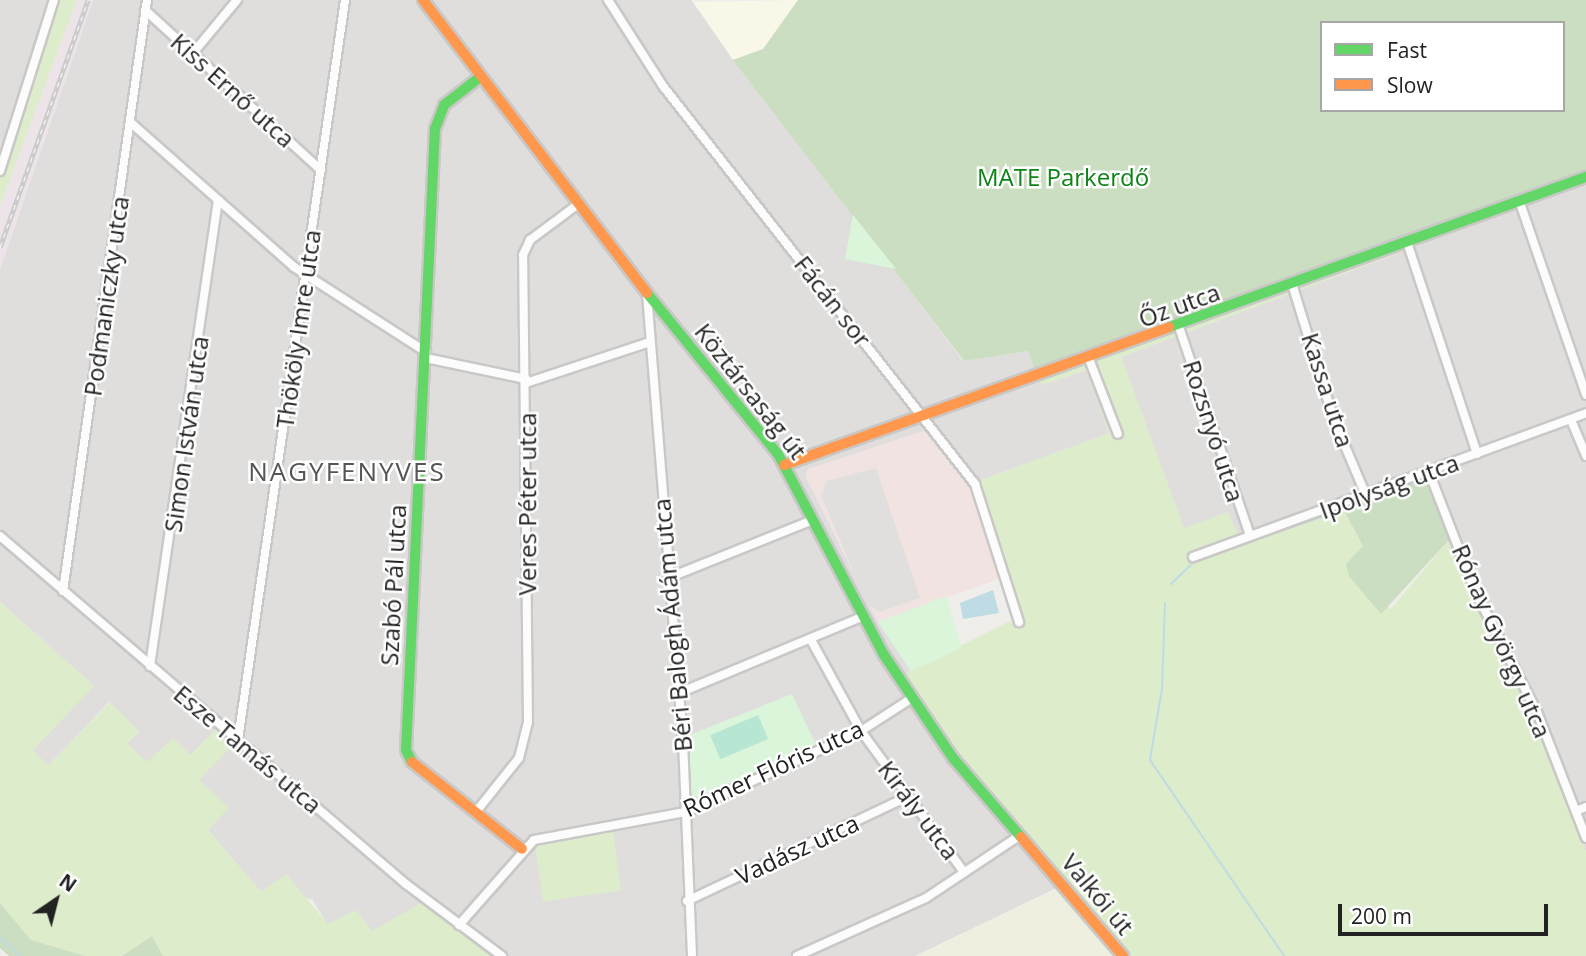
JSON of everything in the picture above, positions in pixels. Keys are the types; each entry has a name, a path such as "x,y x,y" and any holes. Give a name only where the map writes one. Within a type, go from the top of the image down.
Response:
{"street":[{"path":"0,171 54,0"},
{"name":"Podmaniczky utca","path":"63,591 147,0"},
{"path":"193,53 237,0"},
{"name":"Thököly Imre utca","path":"238,740 345,0"},
{"name":"Köztársaság út","path":"423,0 647,295 785,465 862,617 912,698 1041,860"},
{"name":"Fácán sor","path":"608,0 663,86 975,484 1019,622"},
{"name":"Kiss Ernő utca","path":"145,10 321,170"},
{"name":"Szabó Pál utca","path":"480,77 444,105 435,129 406,750 414,767 522,849"},
{"path":"130,122 218,200 306,272 426,355 526,381 647,343"},
{"name":"Őz utca","path":"785,465 1293,287 1586,177"},
{"name":"Simon István utca","path":"150,666 218,200"},
{"path":"1519,200 1586,395"},
{"name":"Veres Péter utca","path":"475,813 513,767 527,734 524,248 577,205"},
{"path":"1408,244 1478,454"},
{"name":"Kassa utca","path":"1293,287 1334,420 1365,493"},
{"name":"Béri Balogh Ádám utca","path":"647,295 647,343 678,693 692,956"},
{"name":"Rozsnyó utca","path":"1179,327 1250,535"},
{"path":"1089,359 1118,434"},
{"name":"Ipolyság utca","path":"1192,557 1586,413"},
{"path":"1571,420 1586,456"},
{"name":"Rónay György utca","path":"1429,472 1476,593 1538,712 1586,838"},
{"path":"668,578 813,520"},
{"name":"Esze Tamás utca","path":"0,536 150,666 459,925 502,956"},
{"path":"678,693 862,617"},
{"name":"Király utca","path":"811,640 861,731 964,872"},
{"name":"Rómer Flóris utca","path":"459,925 522,849 543,837 685,812 861,731 912,698"},
{"name":"Vadász utca","path":"687,901 907,797"},
{"path":"1576,811 1586,807"},
{"path":"797,956 926,898 1019,835"},
{"name":"Valkói út","path":"1041,860 1123,956"}],"shaded area":[{"path":"0,0 49,0 0,155"},
{"path":"77,0 93,0 0,269 0,206"},
{"path":"93,0 691,0 963,361 1028,351 1042,385 1086,370 1110,433 973,483 808,469 806,477 878,622 911,671 904,674 962,758 1069,882 915,956 497,956 328,925 312,899 261,892 208,830 198,781 216,729 191,755 147,763 127,743 139,732 109,702 48,766 32,750 94,686 0,602 0,269"},
{"path":"798,0 763,49 733,60 693,2"},
{"path":"1586,183 1586,852 1546,742 1475,602 1432,488 1242,542 1184,529 1121,357"},
{"path":"926,430 973,483 1002,578 878,622 806,477 808,469"},
{"path":"876,468 920,598 879,612 867,604 821,495 827,481"}],"green space":[{"path":"49,0 77,0 0,206 0,155"},
{"name":"MATE Parkerdő","path":"798,0 1586,0 1586,172 1036,374 1028,351 964,361 733,60 763,49"},
{"path":"1586,172 1586,183 1121,357 1184,528 1228,512 1242,542 1340,503 1363,546 1346,564 1391,609 1449,540 1546,742 1586,852 1586,956 1128,956 962,758 904,674 1014,619 973,483 1109,433 1086,370 1042,385 1036,374"},
{"path":"853,215 896,269 845,259"},
{"path":"1421,478 1432,488 1449,540 1381,614 1349,576 1346,564 1363,546 1340,503"},
{"path":"946,596 962,648 911,671 878,622"},
{"path":"0,602 94,686 33,750 48,766 110,702 139,731 127,743 147,762 173,738 191,755 216,729 234,744 199,780 229,808 208,830 261,892 286,874 328,924 356,910 372,931 424,901 497,956 163,956 152,936 122,956 85,956 31,940 0,903"},
{"path":"792,694 816,745 688,801 687,736"},
{"path":"758,715 768,739 720,759 710,735"},
{"path":"613,832 621,890 543,901 535,843"},
{"path":"1069,882 1128,956 915,956 1054,891"},
{"path":"0,903 31,940 85,956 9,956 0,948"},
{"path":"152,936 163,956 122,956"}],"water":[{"path":"993,590 999,613 963,619 960,603"}],"waterway":[{"path":"1348,507 1419,481"},
{"path":"1275,533 1338,511"},
{"path":"1171,584 1193,563 1269,535"},
{"path":"1165,603 1162,689 1150,760 1284,956"},
{"path":"0,938 20,956"}],"railway":[{"path":"0,247 88,0"}],"traffic: fast":[{"path":"412,762 406,750 435,129 444,105 480,77"},
{"path":"1169,327 1586,177"},
{"path":"647,293 778,454 884,655 953,758 1021,837"}],"traffic: slow":[{"path":"423,0 647,293"},
{"path":"784,465 1169,327"},
{"path":"412,762 522,849"},
{"path":"1021,837 1123,956"}],"district":[{"name":"NAGYFENYVES","path":"347,472"}]}
